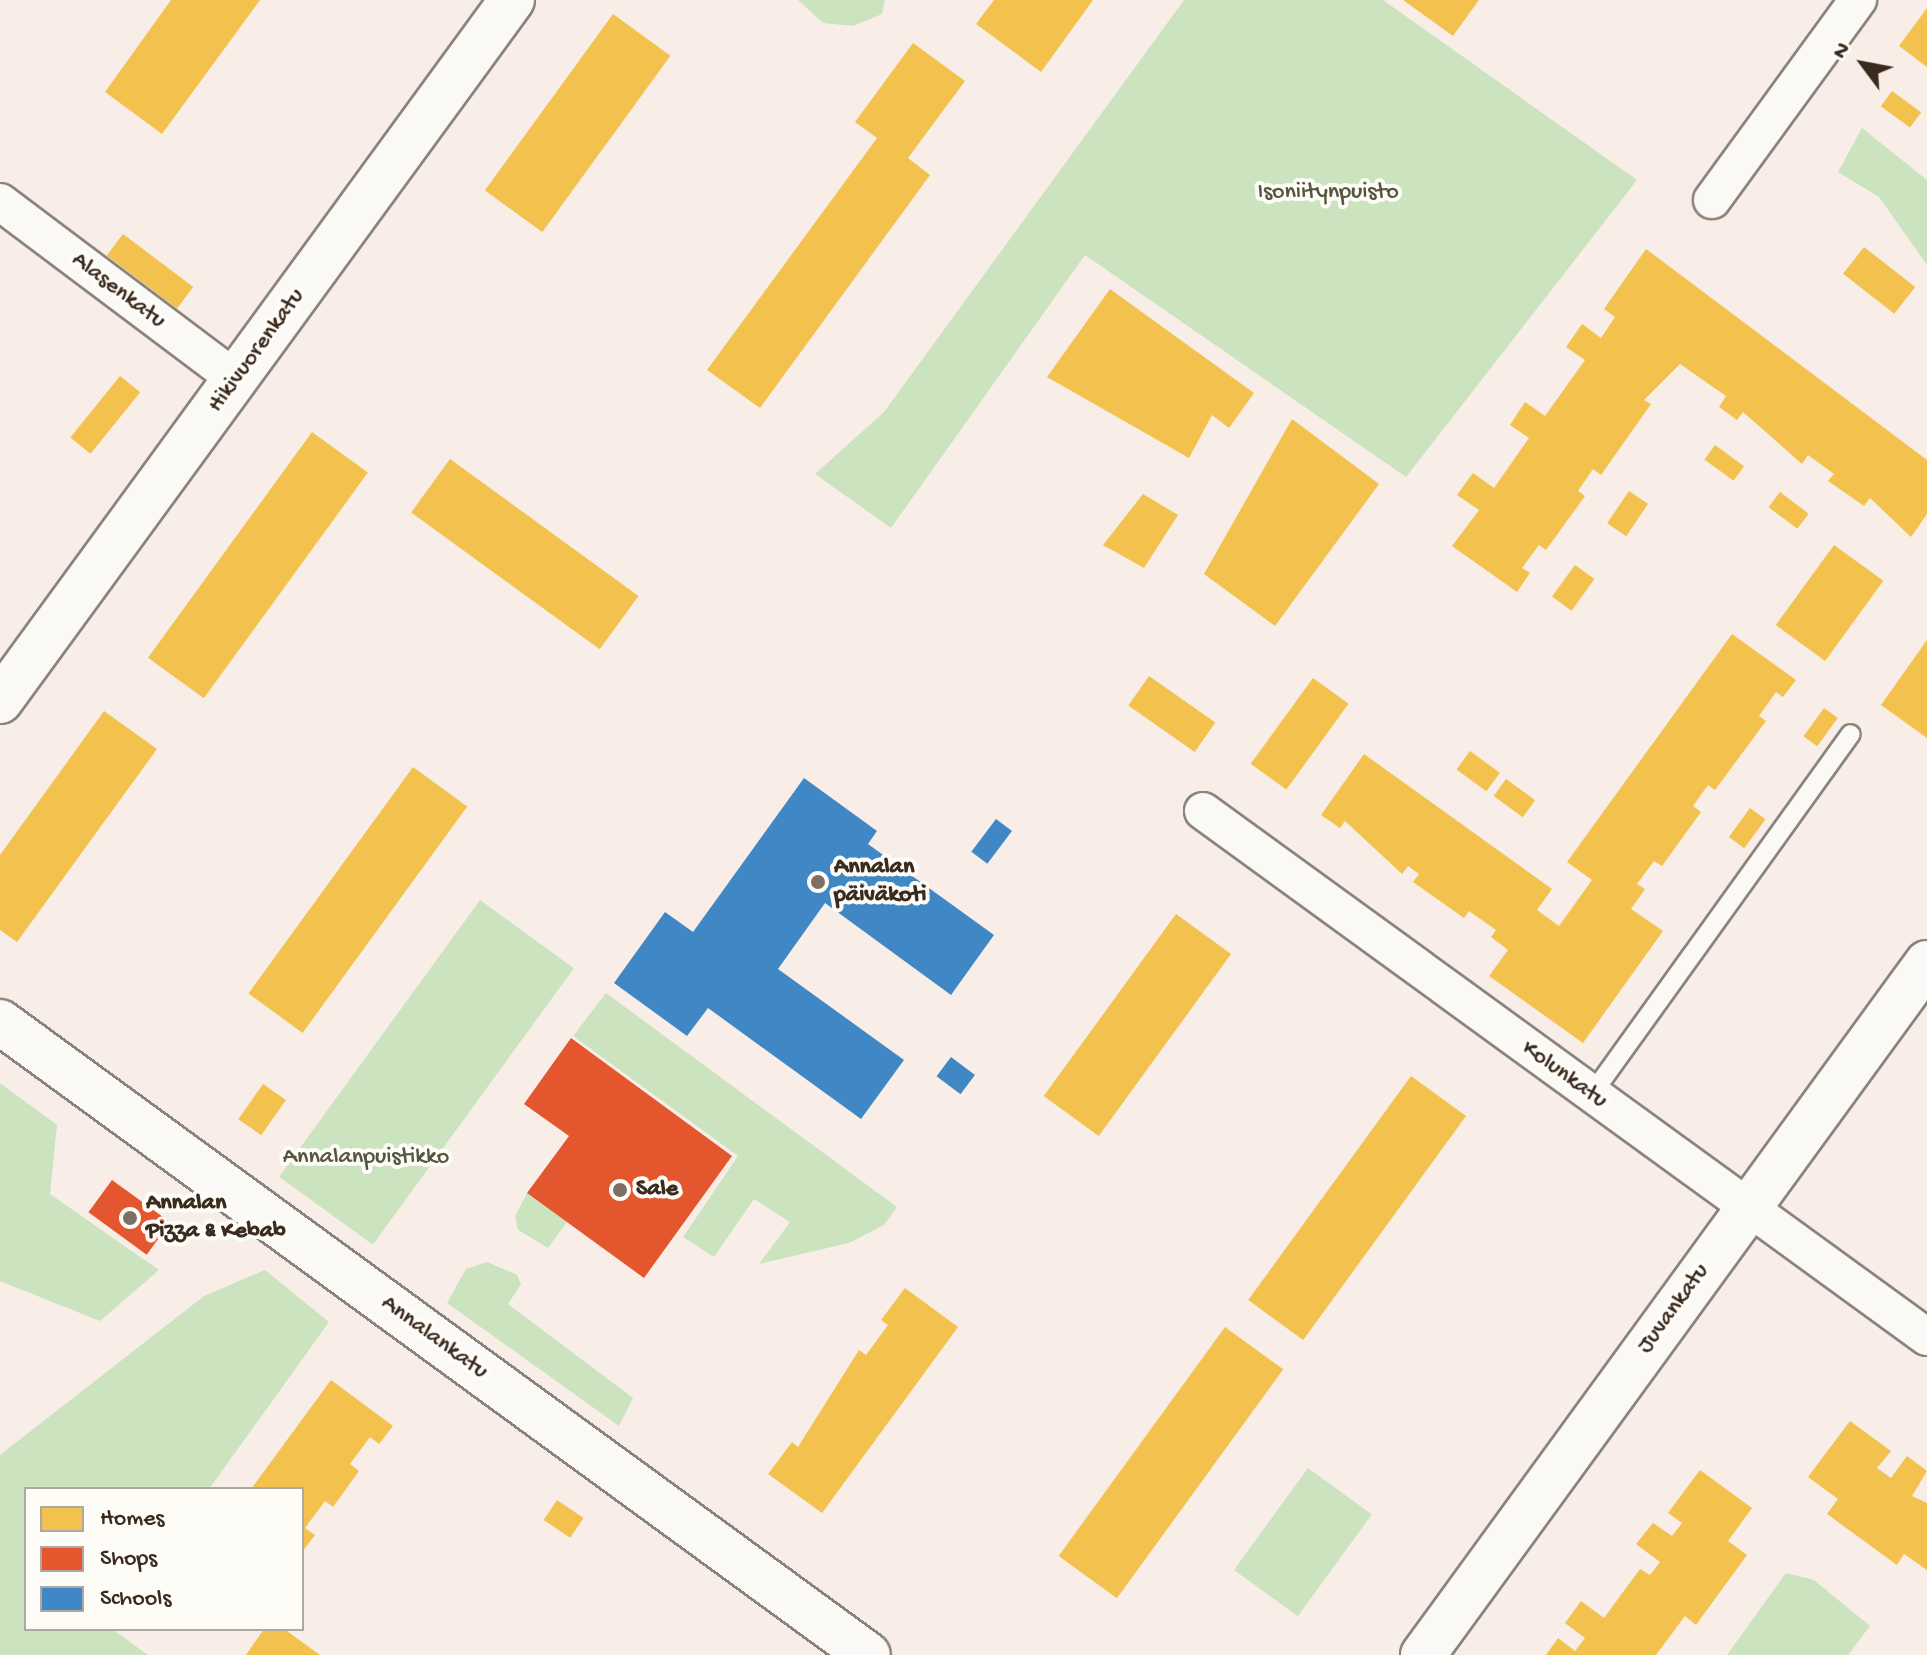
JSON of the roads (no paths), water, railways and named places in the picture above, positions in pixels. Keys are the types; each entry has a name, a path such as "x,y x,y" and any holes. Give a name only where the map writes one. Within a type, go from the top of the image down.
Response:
{"street":[{"name":"Hikivuorenkatu","path":"0,701 512,0"},
{"path":"1712,200 1858,0"},
{"name":"Alasenkatu","path":"0,202 237,380"},
{"name":"Kolunkatu","path":"1203,811 1927,1337"},
{"name":"Juvankatu","path":"1423,1655 1927,963"},
{"name":"Annalankatu","path":"0,1022 868,1655"}],"lane":[{"path":"1592,1094 1851,734"}],"place":[{"name":"Annalan päiväkoti","path":"818,882"},
{"name":"Sale","path":"620,1190"},
{"name":"Annalan Pizza & Kebab","path":"130,1218"}],"park label":[{"name":"Isoniitynpuisto","path":"1328,193"},
{"name":"Annalanpuistikko","path":"366,1158"}]}
